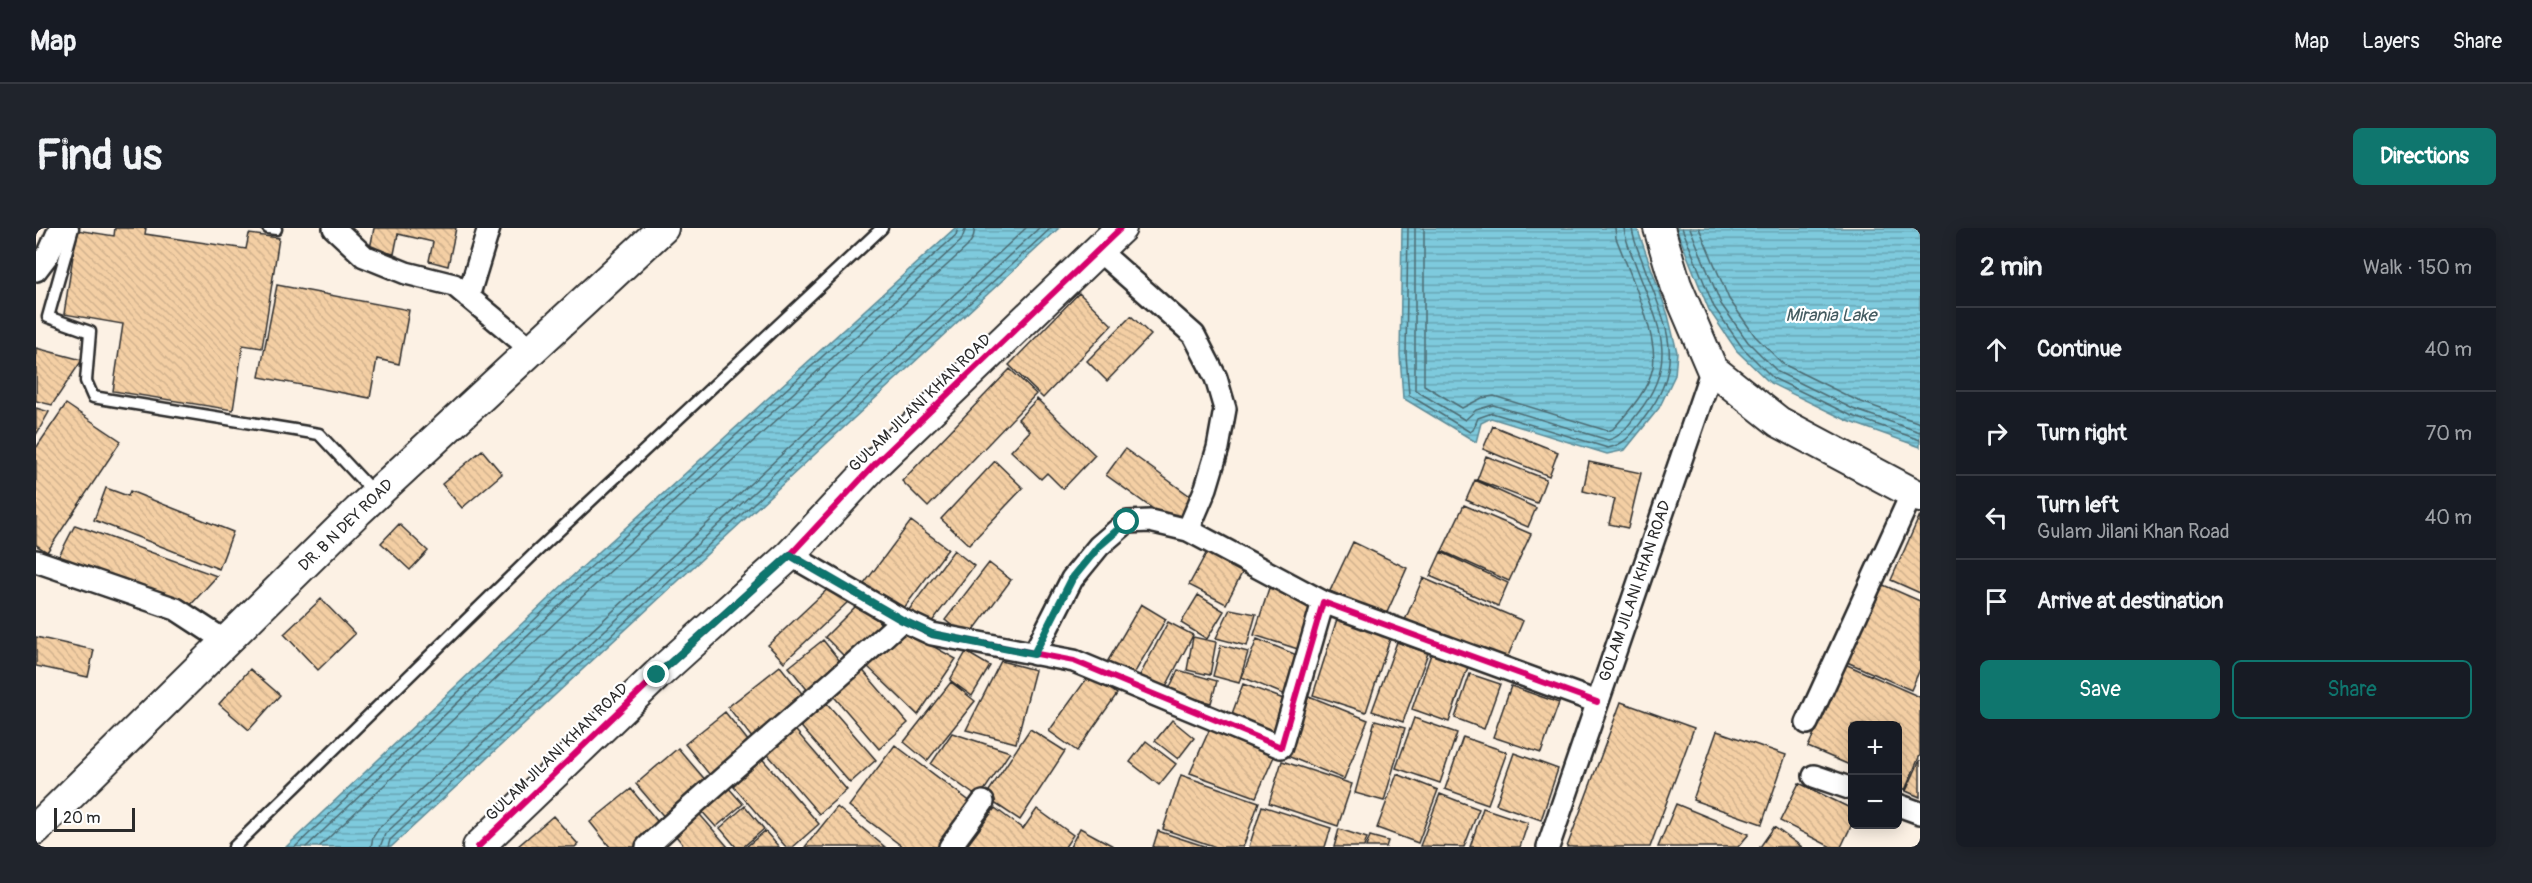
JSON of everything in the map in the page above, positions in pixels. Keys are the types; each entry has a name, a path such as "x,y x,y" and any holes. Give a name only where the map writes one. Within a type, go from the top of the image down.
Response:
{"street":[{"path":"36,270 49,253 60,228"},
{"path":"334,228 363,256 406,273 454,285 532,350"},
{"path":"468,297 489,228"},
{"name":"DR. B N DEY ROAD","path":"36,829 376,495 663,228"},
{"name":"GULAM JILANI KHAN ROAD","path":"478,847 657,675 790,555 874,465 1121,228"},
{"path":"1659,228 1676,285 1712,369 1779,422 1916,495 1807,723"},
{"path":"1098,250 1194,335 1216,378 1225,409 1218,448 1206,488 1188,530"},
{"name":"GOLAM JILANI KHAN ROAD","path":"1548,847 1712,369"},
{"path":"1034,654 1072,579 1099,546 1127,522 1150,521 1188,530 1323,602 1597,702"},
{"path":"790,555 902,620 932,634 1074,660 1281,747 1323,602"},
{"path":"36,561 177,609 225,641"},
{"path":"647,847 713,786 837,681 902,620"},
{"path":"1814,776 1848,788"},
{"path":"950,847 983,802"},
{"path":"1902,806 1920,813"}],"lane":[{"path":"73,228 48,317 90,332 86,381 93,397 319,434 376,495"},
{"path":"234,847 535,553 882,228"}],"water":[{"path":"955,228 1059,228 391,847 286,847 567,581"},
{"path":"1402,228 1637,228 1668,315 1677,352 1675,375 1659,408 1625,450 1607,454 1491,418 1481,423 1476,442 1403,398 1400,355"},
{"name":"Mirania Lake","path":"1676,228 1920,228 1920,447 1848,421 1770,383 1737,351 1709,310"}],"building":[{"path":"115,228 146,228 145,234 246,249 249,234 279,238 262,348 243,345 233,410 113,391 123,324 64,314 77,230 114,236"},
{"path":"374,228 456,228 448,266 429,261 433,242 398,234 394,254 370,249"},
{"path":"277,285 409,310 399,364 377,359 370,398 259,377"},
{"path":"1079,293 1112,325 1043,398 1009,365"},
{"path":"1131,316 1151,335 1107,381 1087,361"},
{"path":"36,348 82,360 52,405 36,401"},
{"path":"1010,369 1036,394 928,507 902,481"},
{"path":"1037,399 1095,455 1063,489 1047,473 1041,479 1011,451 1030,431 1018,419"},
{"path":"66,404 121,441 47,552 36,545 36,448"},
{"path":"36,408 49,412 36,435"},
{"path":"1493,426 1558,452 1549,476 1483,449"},
{"path":"1125,449 1197,501 1178,527 1106,475"},
{"path":"482,450 502,474 462,508 442,484"},
{"path":"1486,456 1546,479 1537,503 1477,480"},
{"path":"995,461 1023,488 969,545 941,519"},
{"path":"1589,462 1641,473 1628,528 1609,524 1615,499 1583,491"},
{"path":"1475,480 1536,508 1528,527 1466,500"},
{"path":"106,488 128,496 130,491 233,532 219,569 94,520"},
{"path":"1464,505 1531,534 1509,581 1442,551"},
{"path":"1920,515 1920,593 1891,580"},
{"path":"911,521 948,549 901,612 864,584"},
{"path":"399,524 428,551 410,570 381,543"},
{"path":"75,525 217,576 188,608 56,562"},
{"path":"1353,542 1407,568 1385,617 1330,591"},
{"path":"954,550 974,566 928,627 908,611"},
{"path":"1208,550 1244,569 1226,604 1189,585"},
{"path":"1441,552 1508,583 1498,606 1430,576"},
{"path":"989,563 1011,580 968,638 945,620"},
{"path":"1423,578 1523,621 1505,663 1405,620"},
{"path":"833,584 849,601 784,662 768,645"},
{"path":"1881,584 1920,601 1920,669 1911,690 1847,662"},
{"path":"1269,588 1316,603 1301,650 1254,635"},
{"path":"1198,595 1224,611 1207,639 1181,623"},
{"path":"321,599 355,634 318,670 284,634"},
{"path":"860,602 888,631 852,664 825,637"},
{"path":"1141,604 1166,619 1131,679 1106,664"},
{"path":"1230,609 1256,614 1247,646 1216,638"},
{"path":"1337,619 1391,636 1366,712 1313,695"},
{"path":"1168,622 1193,635 1163,692 1138,679"},
{"path":"898,627 956,659 918,715 867,666"},
{"path":"36,637 94,650 88,677 36,666"},
{"path":"1193,637 1216,642 1210,675 1187,670"},
{"path":"1257,639 1304,658 1288,696 1242,677"},
{"path":"823,640 847,670 813,697 789,667"},
{"path":"1397,642 1428,653 1403,722 1372,711"},
{"path":"1221,645 1248,652 1239,683 1213,676"},
{"path":"966,652 990,666 972,696 950,680"},
{"path":"1431,654 1468,667 1449,722 1412,709"},
{"path":"1001,661 1035,670 1016,743 966,730"},
{"path":"1845,664 1920,697 1920,755 1905,790 1902,788 1902,721 1848,721 1848,764 1808,747"},
{"path":"780,666 808,701 756,743 728,707"},
{"path":"859,666 908,723 879,749 830,692"},
{"path":"250,669 280,695 249,730 219,704"},
{"path":"1178,670 1217,681 1211,703 1168,691"},
{"path":"1090,674 1117,694 1077,751 1049,731"},
{"path":"1470,674 1500,684 1484,729 1455,718"},
{"path":"951,682 975,701 927,761 904,742"},
{"path":"1243,684 1289,701 1275,739 1229,722"},
{"path":"1511,686 1559,703 1541,753 1493,737"},
{"path":"1309,696 1368,720 1344,779 1285,755"},
{"path":"824,700 876,760 850,783 798,723"},
{"path":"1621,702 1694,728 1650,847 1567,847"},
{"path":"725,712 753,747 713,779 685,744"},
{"path":"1414,718 1457,733 1440,783 1396,768"},
{"path":"1172,720 1194,738 1178,759 1155,741"},
{"path":"1375,720 1405,728 1384,801 1355,793"},
{"path":"1212,724 1276,752 1256,797 1190,773"},
{"path":"791,725 847,790 819,814 763,749"},
{"path":"1030,729 1065,751 1020,820 985,797"},
{"path":"1717,731 1786,755 1762,824 1693,800"},
{"path":"952,733 1010,752 979,798 931,764"},
{"path":"1463,737 1507,752 1488,804 1445,789"},
{"path":"1146,741 1176,764 1159,785 1130,762"},
{"path":"895,745 976,806 945,847 903,847 849,806"},
{"path":"678,748 708,783 666,819 636,784"},
{"path":"1514,753 1558,769 1541,820 1496,804"},
{"path":"758,754 819,824 793,847 786,847 728,780"},
{"path":"1920,760 1920,797 1906,791"},
{"path":"1282,761 1352,784 1338,826 1269,803"},
{"path":"1397,774 1438,790 1418,843 1377,828"},
{"path":"1181,775 1259,802 1243,847 1216,847 1163,829"},
{"path":"1799,783 1848,807 1850,829 1841,847 1831,847 1780,821"},
{"path":"726,785 743,804 716,827 699,808"},
{"path":"631,789 662,827 638,847 610,847 590,822"},
{"path":"1440,794 1479,809 1464,847 1420,846"},
{"path":"1676,804 1749,834 1738,847 1658,847"},
{"path":"745,806 764,829 743,847 736,847 720,828"},
{"path":"1262,806 1331,828 1325,847 1249,847"},
{"path":"837,807 885,847 805,847"},
{"path":"995,808 1023,829 1037,809 1073,835 1065,847 966,847"},
{"path":"1483,808 1528,823 1520,847 1470,847"},
{"path":"695,809 728,847 685,847 671,830"},
{"path":"553,816 578,844 575,847 517,847"},
{"path":"1774,827 1802,847 1760,847"},
{"path":"1080,828 1115,847 1070,847"},
{"path":"1339,829 1367,838 1364,847 1334,847"},
{"path":"765,831 779,847 746,847"},
{"path":"1158,831 1207,847 1153,847"},
{"path":"1370,836 1388,841 1386,847 1366,847"}],"cycle path":[{"path":"478,847 657,675 790,555 874,465 1121,228"},
{"path":"790,555 902,620 932,634 1074,661 1281,747 1323,602 1597,702"}],"route":[{"path":"657,675 790,555 902,620 932,634 1034,654 1072,579 1099,546 1127,522"}]}
